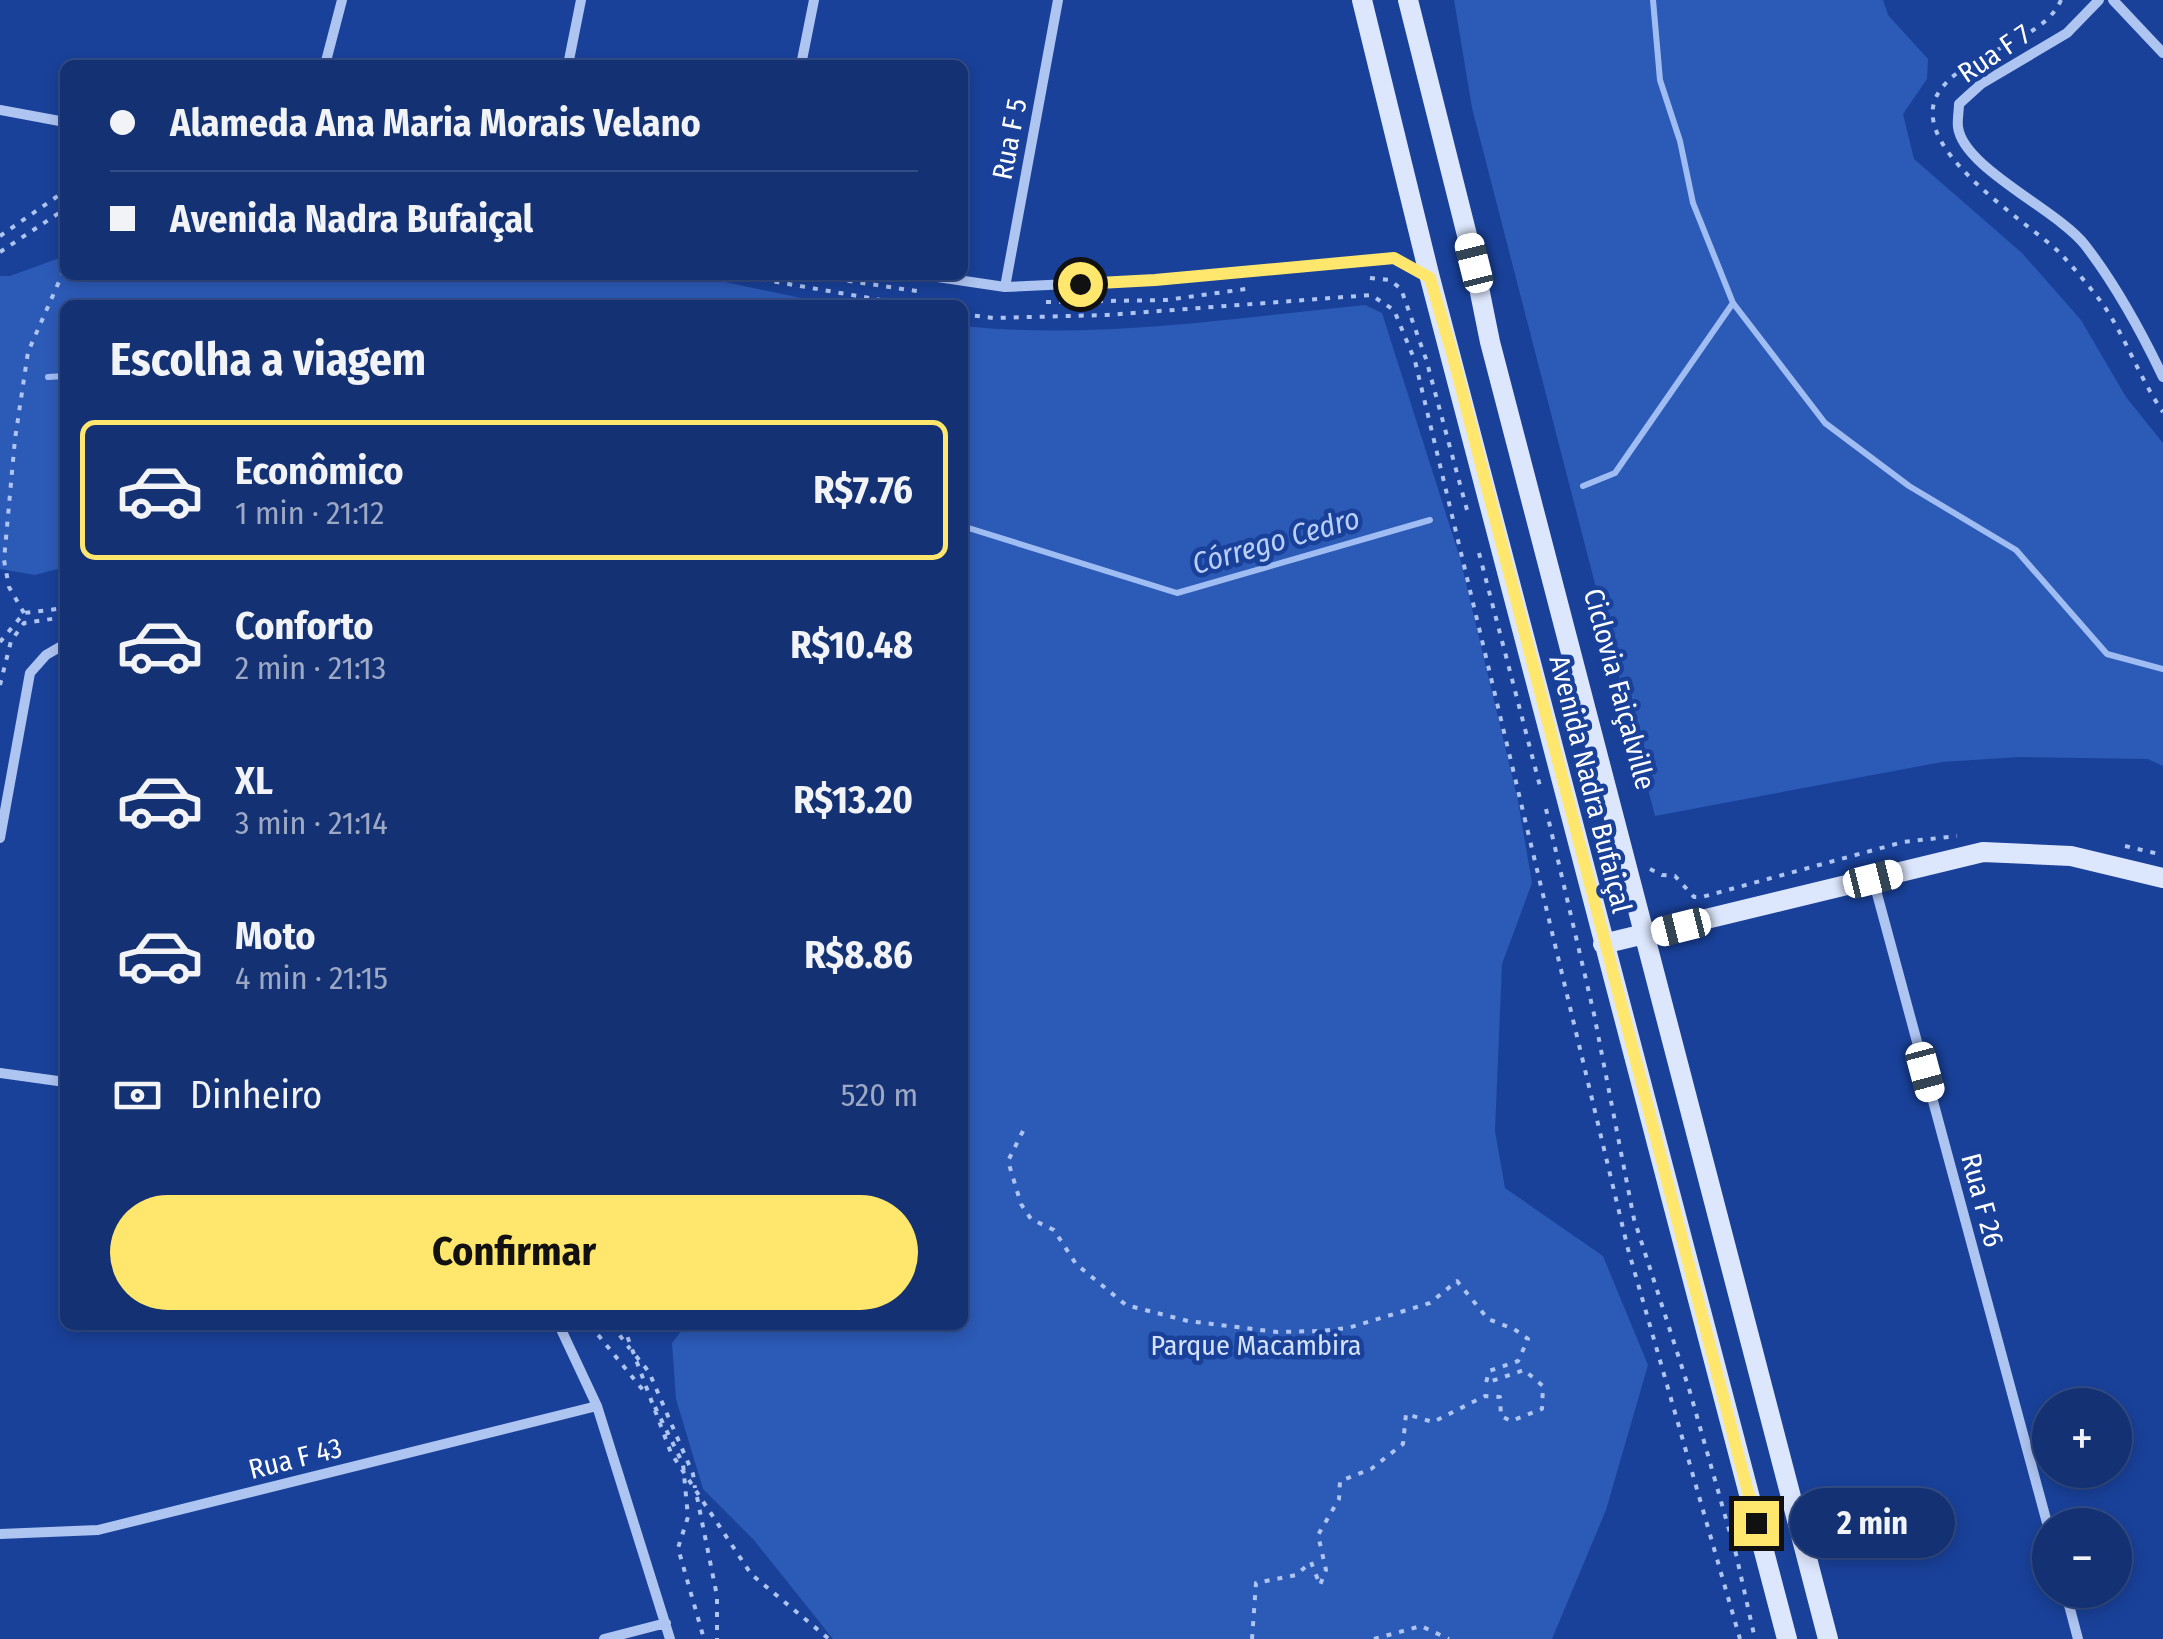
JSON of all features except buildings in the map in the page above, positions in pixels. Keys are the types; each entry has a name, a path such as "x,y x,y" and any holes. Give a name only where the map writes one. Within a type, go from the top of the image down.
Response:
{"main road":[{"name":"Avenida Nadra Bufaiçal","path":"1362,0 1430,278 1787,1639"},
{"name":"Avenida Nadra Bufaiçal","path":"1408,0 1490,342 1828,1639"},
{"path":"1603,944 1983,852 2071,856 2163,878"}],"street":[{"path":"326,60 342,0"},
{"path":"569,60 581,0"},
{"path":"802,60 814,0"},
{"name":"Rua F 5","path":"1005,287 1058,0"},
{"name":"Rua F 7","path":"2098,0 2067,33 1980,84 1960,104 1958,129 1968,148 1990,170 2083,242 2129,312 2163,377"},
{"path":"2113,0 2163,54"},
{"path":"0,110 60,121"},
{"path":"958,280 1005,287 1155,280 1394,258 1430,278"},
{"path":"0,838 30,674 46,655 60,647"},
{"name":"Rua F 26","path":"1873,879 2043,1508"},
{"path":"0,1072 60,1081"},
{"path":"561,1330 597,1406 670,1639"},
{"name":"Rua F 43","path":"0,1534 98,1530 597,1406"},
{"path":"2070,1608 2078,1639"},
{"path":"604,1639 666,1623"}],"path":[{"path":"0,236 60,194"},
{"path":"0,252 60,212"},
{"path":"24,612 9,586 4,560 15,439 28,352 60,279"},
{"path":"765,280 881,300"},
{"path":"1390,280 1402,288 1415,323 1470,519"},
{"path":"968,315 993,318 1107,316 1371,295 1394,310 1415,361 1628,1249 1740,1639"},
{"path":"1477,548 1587,981 1634,1219 1690,1392 1736,1554 1755,1639"},
{"path":"0,642 24,612 60,608"},
{"path":"0,685 11,641 24,623 60,618"},
{"path":"1646,867 1675,876 1694,897 1702,897 1903,842 1958,835"},
{"path":"2114,844 2163,855"},
{"path":"1023,1130 1008,1160 1020,1204 1031,1219 1054,1230 1076,1264 1126,1305 1188,1321 1277,1332 1320,1331 1348,1328 1430,1303 1457,1282 1488,1318 1514,1328 1528,1339 1518,1361 1489,1371 1486,1382 1524,1370 1543,1386 1542,1408 1511,1421 1501,1416 1500,1397 1485,1396 1433,1422 1406,1414 1403,1444 1371,1470 1340,1481 1339,1499 1318,1535 1326,1570 1320,1585 1310,1562 1296,1575 1256,1583 1252,1639"},
{"path":"594,1330 631,1372 660,1414 683,1464 688,1517 678,1548 704,1639"},
{"path":"616,1330 649,1372 693,1474 717,1596 716,1639"},
{"path":"625,1330 671,1453 751,1574 829,1639"},
{"path":"1374,1639 1421,1626 1448,1639"}],"green space":[{"path":"1454,0 1883,0 1888,15 1928,59 1927,79 1903,114 1914,159 2022,253 2081,320 2126,397 2163,443 2163,766 2148,759 2019,757 1942,762 1655,816 1472,108"},
{"path":"60,258 60,280 716,280 810,300 60,300 60,568 35,575 0,569 0,276"},
{"name":"Parque Macambira","path":"1365,305 1382,313 1460,558 1518,801 1532,883 1502,964 1495,1131 1505,1188 1603,1256 1648,1365 1606,1510 1552,1639 833,1639 753,1539 703,1489 676,1399 672,1343 682,1330 968,1330 968,326 1114,329"}],"waterway":[{"path":"1653,0 1660,80 1680,141 1693,203 1733,303 1825,423 1909,486 2016,550 2107,654 2163,669"},
{"name":"Córrego Cedro","path":"1583,486 1615,473 1733,303"},
{"name":"Córrego Cedro","path":"48,377 60,376"},
{"name":"Córrego Cedro","path":"968,528 1177,593 1430,520"}],"route":[{"path":"1080,284 1394,258 1430,278 1756,1523"}]}
